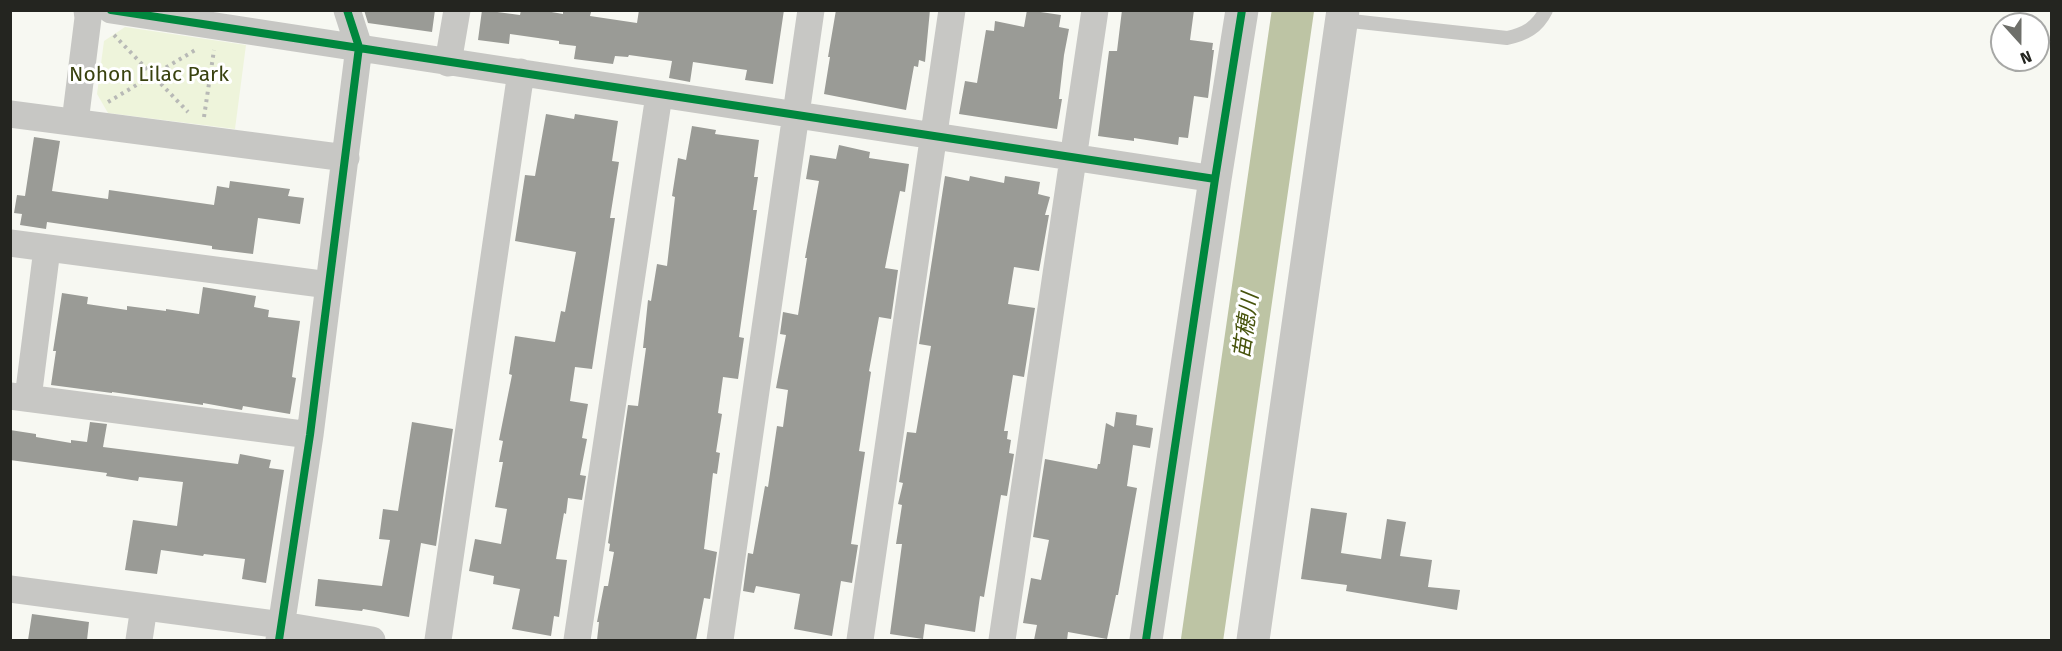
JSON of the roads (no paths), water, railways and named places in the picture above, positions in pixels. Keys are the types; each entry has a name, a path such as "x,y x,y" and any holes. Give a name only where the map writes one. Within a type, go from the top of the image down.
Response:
{"street":[{"path":"75,122 88,18 87,10"},
{"path":"281,633 310,435 359,47 347,10"},
{"path":"448,63 457,10"},
{"path":"720,640 811,10"},
{"path":"860,640 952,10"},
{"path":"1002,640 1095,10"},
{"path":"1146,640 1242,10"},
{"path":"1253,640 1343,15"},
{"path":"109,19 207,33 359,47 448,63 521,72 1073,159 1215,179"},
{"path":"438,640 521,72"},
{"path":"577,640 659,95"},
{"path":"10,114 346,158"},
{"path":"10,243 329,285"},
{"path":"47,249 19,397 310,435"},
{"path":"10,589 144,607 281,633 372,640"},
{"path":"139,640 144,607"}],"lane":[{"path":"1343,15 1507,38 1531,31 1546,10"}],"waterway":[{"name":"苗穂川","path":"1202,640 1293,10"}],"park label":[{"name":"Nohon Lilac Park","path":"149,75"}]}
